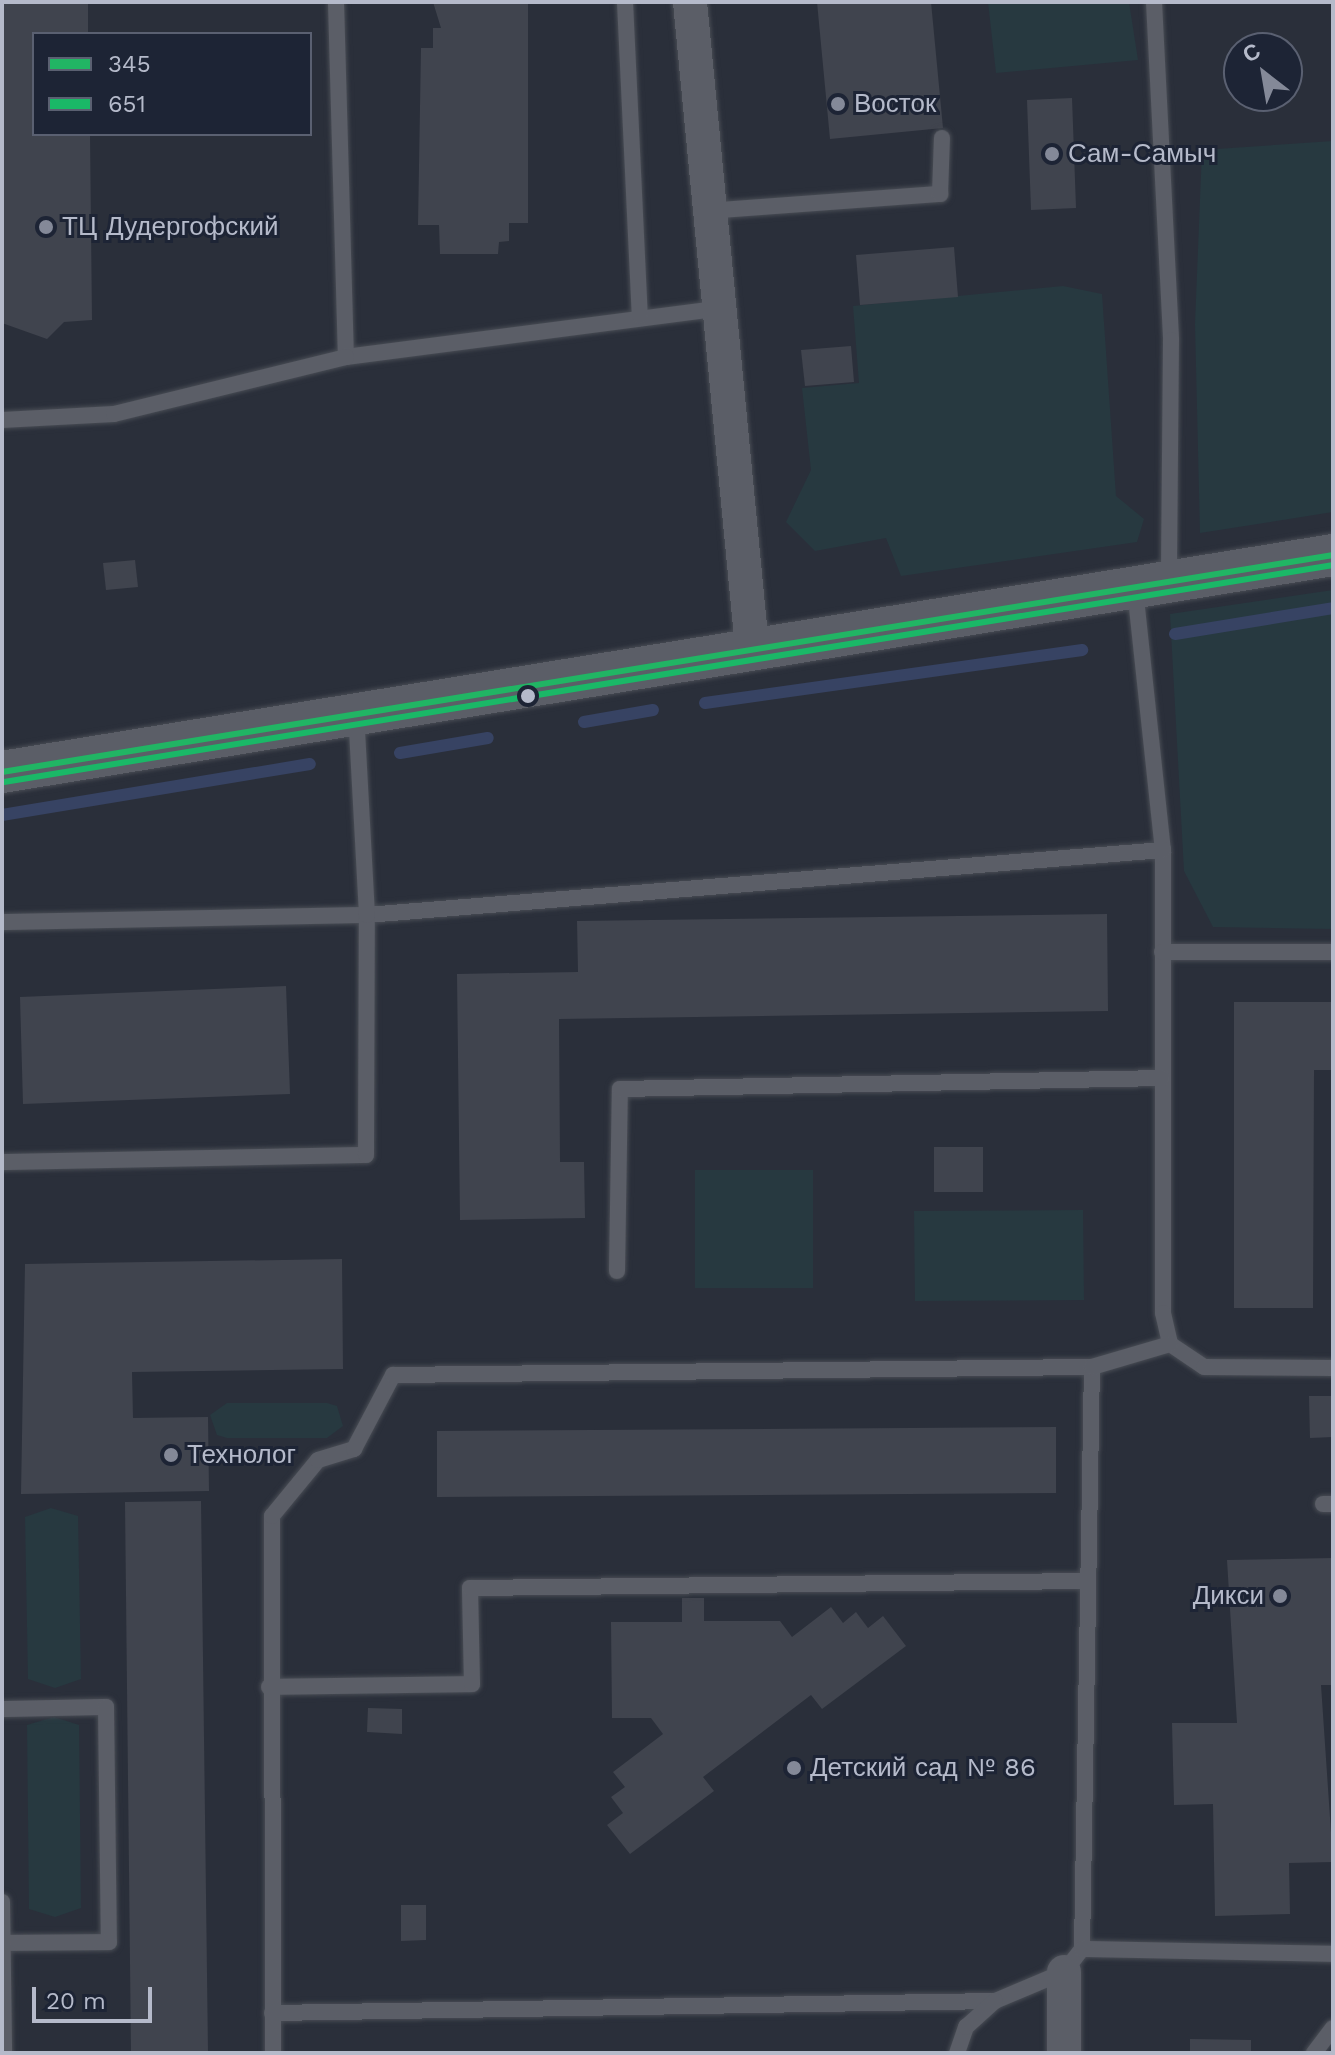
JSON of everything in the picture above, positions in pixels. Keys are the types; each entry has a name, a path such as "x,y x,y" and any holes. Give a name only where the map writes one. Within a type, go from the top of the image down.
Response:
{"street":[{"path":"690,2 714,309 752,647"},
{"path":"2,772 1152,580 1333,555"},
{"path":"1064,2053 1073,1961"}],"lane":[{"path":"336,2 346,357"},
{"path":"625,2 640,316"},
{"path":"1154,2 1171,340 1152,580 1163,850 1163,1313 1170,1344 1204,1367 1333,1368"},
{"path":"706,212 940,194 942,138"},
{"path":"2,420 114,414 346,357 640,316 714,309"},
{"path":"2,1162 366,1155 367,915 356,715"},
{"path":"2,922 367,915 1163,850"},
{"path":"1162,952 1333,952"},
{"path":"617,1271 620,1089 1162,1078"},
{"path":"273,2053 269,1687 272,1516 318,1460 354,1449 393,1375 1092,1367 1170,1344"},
{"path":"1073,1961 1092,1367"},
{"path":"269,1687 472,1684 470,1588 1086,1581"},
{"path":"2,1709 106,1707 109,1942 3,1943"},
{"path":"2,1902 4,2053"},
{"path":"957,2053 966,2027 995,2001 1073,1961 1333,1954"},
{"path":"272,2013 995,2001"},
{"path":"1314,2053 1333,2028"}],"shaded area":[{"path":"988,2 1129,2 1138,60 996,73"},
{"path":"1333,141 1333,512 1200,533 1195,324 1202,150"},
{"path":"1063,286 1102,294 1116,496 1144,519 1137,542 901,576 886,538 815,551 786,522 811,470 802,388 859,383 853,306"},
{"path":"1333,590 1333,929 1213,927 1184,871 1170,614"},
{"path":"695,1170 813,1170 813,1288 695,1288"},
{"path":"1083,1210 1084,1300 915,1301 914,1211"},
{"path":"227,1403 327,1403 337,1406 343,1426 327,1438 227,1438 217,1435 210,1415"},
{"path":"51,1508 78,1516 81,1679 55,1688 28,1679 25,1517"},
{"path":"54,1717 79,1725 81,1908 55,1917 29,1909 27,1725"}],"building":[{"name":"ТЦ Дудергофский","path":"2,2 88,2 88,32 32,32 32,136 90,136 92,320 64,322 47,339 2,323"},
{"path":"433,2 528,2 528,223 509,223 509,241 499,242 498,254 440,254 439,225 418,225 421,48 433,48 433,28 441,28"},
{"path":"817,2 931,2 943,128 830,139"},
{"name":"Сам-Самыч","path":"1072,98 1076,208 1031,210 1027,100"},
{"path":"954,247 958,297 860,305 856,255"},
{"path":"851,346 854,382 805,386 801,350"},
{"path":"135,560 138,587 106,590 103,563"},
{"path":"1107,914 1108,1011 559,1019 560,1162 584,1162 585,1218 460,1220 457,974 578,972 577,921"},
{"path":"286,986 290,1094 23,1104 20,997"},
{"path":"1234,1002 1333,1002 1333,1070 1314,1070 1313,1308 1234,1308"},
{"path":"934,1147 983,1147 983,1192 934,1192"},
{"path":"342,1259 343,1369 132,1372 133,1418 208,1417 209,1491 21,1494 25,1264"},
{"path":"1309,1396 1333,1396 1333,1437 1310,1438"},
{"path":"1056,1427 1056,1493 437,1497 437,1431"},
{"path":"201,1501 208,2053 131,2053 125,1502"},
{"path":"1333,1558 1333,1685 1321,1685 1333,1862 1289,1863 1290,1914 1215,1916 1213,1804 1174,1805 1172,1723 1237,1723 1227,1560"},
{"path":"682,1598 704,1598 704,1621 780,1621 792,1637 831,1607 843,1623 856,1612 868,1628 883,1616 906,1646 822,1709 811,1695 703,1777 714,1791 630,1854 607,1825 623,1813 611,1797 625,1787 613,1772 663,1734 651,1718 612,1718 611,1622 682,1622"},
{"path":"368,1708 402,1709 402,1734 367,1732"},
{"path":"401,1905 426,1905 426,1940 401,1941"},
{"path":"1190,2039 1251,2040 1251,2053 1190,2053"}],"waterway":[{"path":"1175,634 1333,608"},
{"path":"705,703 1082,650"},
{"path":"584,722 653,710"},
{"path":"400,753 488,738"},
{"path":"2,815 310,764"}],"transit line":[{"name":"345","path":"2,772 1333,555"},
{"name":"651","path":"4,782 1333,565"}],"place":[{"name":"Восток","path":"838,104"},
{"name":"Сам-Самыч","path":"1052,154"},
{"name":"ТЦ Дудергофский","path":"46,227"},
{"name":"Технолог","path":"171,1455"},
{"name":"Дикси","path":"1280,1596"},
{"name":"Детский сад № 86","path":"794,1768"}]}
